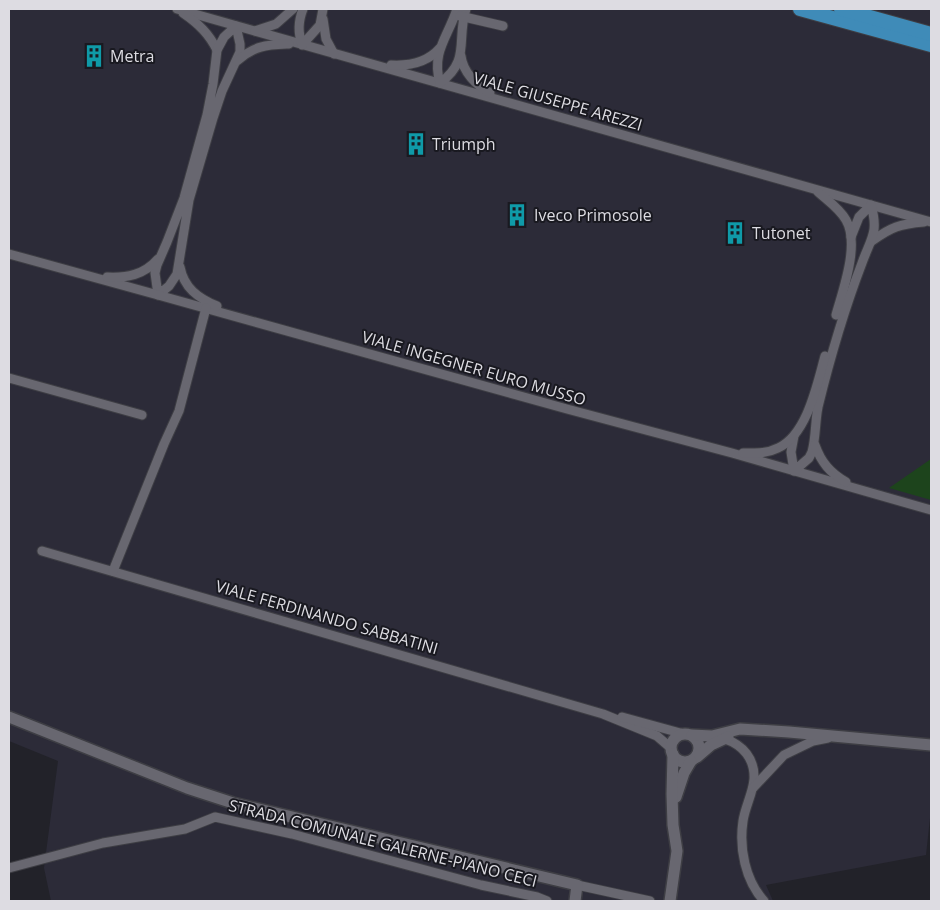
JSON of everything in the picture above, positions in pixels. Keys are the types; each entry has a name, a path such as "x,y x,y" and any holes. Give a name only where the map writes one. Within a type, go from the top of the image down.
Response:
{"main road":[{"path":"800,9 931,45"},
{"path":"841,9 931,34"}],"street":[{"path":"177,9 202,28 217,50"},
{"name":"VIALE GIUSEPPE AREZZI","path":"177,9 931,222"},
{"path":"253,31 276,24 292,9"},
{"path":"300,44 299,23 303,9"},
{"path":"460,12 503,26"},
{"path":"440,83 437,60 442,46 460,12"},
{"path":"440,83 456,68 459,62 460,12"},
{"path":"237,61 246,53 266,45 300,44 314,34 320,25 323,13"},
{"path":"323,13 326,39 334,54"},
{"path":"158,294 155,273 184,198 207,115 217,50 224,37 236,26 240,52 212,118 189,200 179,265 186,283 202,300 244,319"},
{"path":"374,65 408,66 436,53 442,46"},
{"path":"460,51 461,61 472,79 481,88 501,100"},
{"path":"794,471 791,452 794,436 807,411 827,351 851,252 851,237 847,221 840,211 814,189"},
{"path":"851,237 859,217 870,205"},
{"path":"794,471 809,458 815,444 818,409 832,352 845,307 874,233 875,224 870,205"},
{"path":"871,241 887,229 931,222"},
{"name":"VIALE INGEGNER EURO MUSSO","path":"9,254 732,453 931,510"},
{"path":"80,274 122,278 132,276 150,267 161,255"},
{"path":"158,294 173,280 179,265"},
{"path":"113,571 179,411 206,308"},
{"path":"9,378 142,415"},
{"path":"732,453 765,453 786,444 794,436"},
{"path":"815,444 819,456 826,467 836,476 859,489"},
{"name":"VIALE FERDINANDO SABBATINI","path":"42,551 603,714"},
{"path":"603,714 624,717 688,734 712,736 740,729 931,745"},
{"path":"603,714 657,736 681,761 693,759 711,745 725,738 758,730"},
{"path":"9,717 187,788 233,804 650,901"},
{"path":"670,901 677,850 673,806 672,752 675,739 688,734"},
{"path":"673,806 684,773 700,750 698,742 688,734"},
{"path":"752,790 784,755 813,741 835,736"},
{"path":"725,738 747,752 753,765 754,780 746,804 742,833 745,863 756,891 764,901"},
{"name":"STRADA COMUNALE GALERNE-PIANO CECI","path":"9,868 103,842 185,829 215,817 292,834 547,901"},
{"path":"575,901 577,885"},
{"path":"754,901 756,891"}],"shaded area":[{"path":"9,9 931,9 931,809 926,855 766,885 773,901 51,901 44,868 58,761 9,741"}],"green space":[{"path":"931,459 931,500 889,488"}],"place":[{"name":"Metra","path":"94,56"},
{"name":"Triumph","path":"416,144"},
{"name":"Iveco Primosole","path":"517,215"},
{"name":"Tutonet","path":"735,233"}]}
